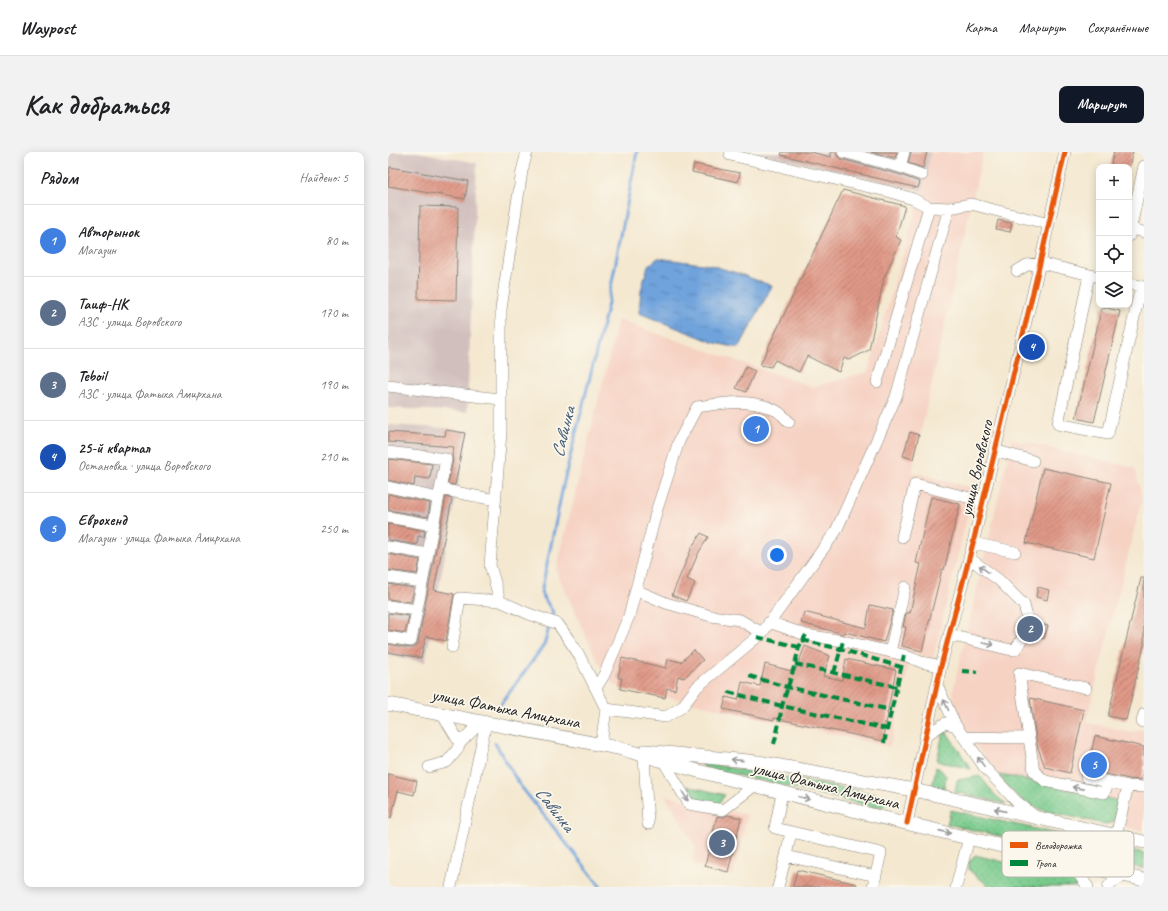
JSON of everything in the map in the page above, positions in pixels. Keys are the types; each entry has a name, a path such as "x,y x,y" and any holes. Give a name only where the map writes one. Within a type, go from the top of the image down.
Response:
{"main road":[{"name":"улица Фатыха Амирхана","path":"388,704 618,748 758,762 914,790 1093,831"},
{"name":"улица Фатыха Амирхана","path":"618,748 754,786 1002,846"},
{"name":"улица Фатыха Амирхана","path":"1134,840 1144,842"},
{"name":"улица Фатыха Амирхана","path":"1133,877 1144,880"}],"street":[{"path":"500,601 490,564 501,433 501,309 522,171 527,152"},
{"path":"843,152 868,155 922,175"},
{"path":"900,167 904,152"},
{"name":"улица Воровского","path":"906,823 941,666 973,543 1065,152"},
{"path":"730,155 890,192 913,199 929,207 949,208 971,204 1049,224"},
{"path":"1132,223 1144,166"},
{"path":"877,382 929,207"},
{"path":"606,709 666,717 682,707 697,686 762,633 836,531 896,397 949,208"},
{"path":"1132,232 1144,232"},
{"path":"1017,271 1026,265 1040,263 1094,276 1058,424 1108,434 1142,287 1132,285"},
{"path":"388,386 500,399"},
{"path":"596,688 604,675 629,616 657,509 680,441 697,407 730,403 754,403 776,410 789,422"},
{"path":"994,450 1033,461"},
{"path":"388,452 446,459 411,641 388,638"},
{"path":"902,537 915,484 982,501"},
{"path":"388,487 495,500"},
{"path":"388,517 433,526"},
{"path":"973,543 1015,552"},
{"path":"388,547 428,554"},
{"path":"950,635 1015,650 1022,639 1027,617 1024,605 999,580 969,558"},
{"path":"388,577 422,582"},
{"path":"890,652 905,587"},
{"path":"636,590 666,603 711,616 740,620 762,633"},
{"path":"452,647 460,598 500,601 529,614 558,624 578,652 606,709 601,745"},
{"path":"388,606 417,610"},
{"path":"769,622 806,635 843,640 904,655 921,662 941,666"},
{"path":"1086,688 1019,673 1034,771 1045,780 1104,793 1109,782"},
{"path":"937,685 956,726 985,768 1016,801 1038,819"},
{"path":"442,714 460,743"},
{"path":"1144,714 1142,722 1144,722"},
{"path":"429,767 447,762 457,750 460,743 483,723"},
{"path":"451,887 483,723"},
{"path":"925,736 945,723 956,726"},
{"path":"964,737 1029,738"},
{"path":"644,756 648,824"},
{"path":"664,762 689,804 723,810 754,786"},
{"path":"1086,777 1128,786 1144,787"},
{"path":"1117,831 1128,786"},
{"path":"782,793 774,828 881,853 873,887"},
{"path":"778,887 791,832"},
{"path":"956,887 969,838"},
{"path":"786,856 876,876"},
{"path":"1081,877 1088,887"},
{"path":"1108,887 1112,882 1122,877"}],"shaded area":[{"path":"388,152 417,152 477,163 467,412 388,408"},
{"path":"755,152 931,152 922,191"},
{"path":"931,152 983,152 912,472 974,488 933,659 912,653 890,747 614,685 599,664 556,571 618,320 813,387 868,372 910,232"},
{"path":"388,425 445,428 468,431 425,662 388,656"},
{"path":"1012,439 1135,468 1142,499 1086,722 1130,732 1139,729 1144,731 1144,831 1035,808 998,775 963,729 955,712 953,690"},
{"path":"665,795 747,815 733,876 692,865 696,847"}],"green space":[{"path":"944,728 971,769 937,761"},
{"path":"704,763 881,795 885,798 886,804 883,807 874,807 703,767 702,764"},
{"path":"936,767 946,776 944,790 932,787"},
{"path":"998,775 1120,801 1115,820 1111,823 1105,824 1036,808 1018,797"},
{"path":"980,776 994,794 1006,804 955,792 957,780"},
{"path":"688,786 725,795 719,803 708,806 693,799"},
{"path":"951,810 1045,831 1002,831 1002,837 947,824"},
{"path":"1134,851 1144,853 1144,869 1134,867"},
{"path":"975,855 1002,862 1002,877 1065,877 1073,879 1082,887 990,887 969,870 969,862"}],"water":[{"path":"658,258 710,265 772,286 739,348 715,343 639,313 641,290 648,266"}],"building":[{"path":"782,152 811,152 831,157 831,152 836,152 838,157 841,159 898,174 920,182 918,188 781,155"},
{"path":"871,152 897,152 895,158"},
{"path":"911,152 927,152 923,168 908,163"},
{"path":"1114,152 1133,152 1130,164 1111,164"},
{"path":"694,164 740,173 738,182 692,172"},
{"path":"390,167 468,181 465,199 388,186"},
{"path":"843,190 905,206 896,237 901,240 884,278 869,350 849,360 844,358 839,372 807,356 799,372 775,360 771,367 760,365"},
{"path":"420,206 458,207 456,300 418,299"},
{"path":"998,220 1012,223 1010,232 996,229"},
{"path":"1102,308 1120,311 1094,422 1076,418"},
{"path":"746,367 755,371 746,392 736,388"},
{"path":"446,430 465,433 455,485 448,484 454,447 388,442 388,432 445,436"},
{"path":"910,432 919,435 913,459 903,456"},
{"path":"388,459 432,464 430,479 415,477 414,486 388,480"},
{"path":"1043,468 1111,483 1094,558 1026,543"},
{"path":"388,494 430,503 428,517 388,510"},
{"path":"446,497 452,499 434,590 454,594 446,641 426,636 421,658 388,652 388,644 410,648 416,646 418,643"},
{"path":"931,497 960,504 922,651 902,646 906,627 903,627 906,613 910,613 921,564 916,563"},
{"path":"388,524 425,531 424,537 418,536 417,545 388,540"},
{"path":"701,533 708,537 698,554 687,579 695,583 686,601 672,595 692,547"},
{"path":"388,554 420,560 417,574 388,570"},
{"path":"1141,578 1144,578 1144,645 1126,720 1108,716"},
{"path":"388,584 414,588 411,602 388,599"},
{"path":"1038,587 1049,590 1047,600 1036,597"},
{"path":"870,605 893,610 884,642 801,623 804,612 866,628"},
{"path":"388,613 409,616 405,633 388,630"},
{"path":"1033,622 1048,626 1044,639 1030,635"},
{"path":"805,646 830,656 823,676 842,680 846,659 896,670 888,715 886,723 885,722 883,741 723,709 726,697 738,700 742,682 760,686 765,664 795,672"},
{"path":"694,650 703,660 684,678 678,676 675,690 667,688 665,698 620,689 622,678 618,678 622,658 666,668 668,659 681,662"},
{"path":"1030,698 1084,710 1070,773 1045,767 1037,745"},
{"path":"1095,736 1144,747 1144,767 1141,780 1129,779 1087,770"},
{"path":"388,774 417,781 414,795 398,791 391,818 388,818"},
{"path":"728,815 741,818 728,872 705,866 717,816 724,817"},
{"path":"797,870 857,884 856,887 793,887"}],"waterway":[{"name":"Савинка","path":"551,619 553,612 541,593 565,477 607,308 637,152"},
{"name":"Савинка","path":"501,704 544,645 550,624"},
{"name":"Савинка","path":"495,743 519,784 601,887"}],"marked path":[{"path":"774,744 782,706 799,647 806,635"},
{"path":"757,637 799,647"},
{"path":"802,640 840,649 901,667"},
{"path":"834,673 843,641"},
{"path":"884,743 904,655"},
{"path":"795,664 897,687"},
{"path":"962,671 978,672"},
{"path":"749,676 787,687 891,710"},
{"path":"728,692 782,706 887,729"}],"cycle path":[{"path":"907,823 941,666 973,543 1065,152"}],"place":[{"name":"25-й квартал","path":"1032,347"},
{"name":"Авторынок","path":"756,429"},
{"name":"Таиф-НК","path":"1030,629"},
{"name":"Еврохенд","path":"1094,765"},
{"name":"Teboil","path":"722,843"}]}
